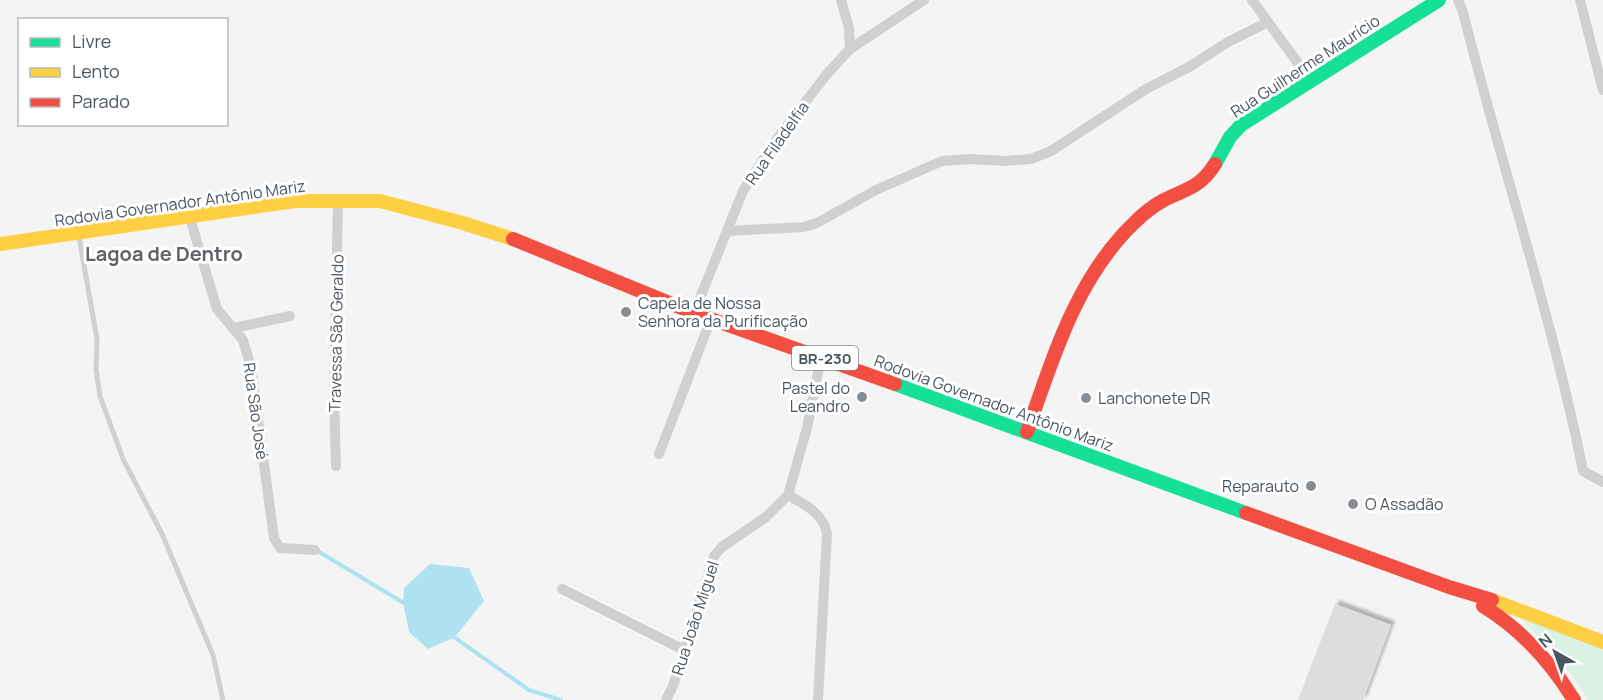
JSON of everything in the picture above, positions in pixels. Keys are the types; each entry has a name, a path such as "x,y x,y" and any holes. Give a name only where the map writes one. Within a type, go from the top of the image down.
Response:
{"main road":[{"name":"Rua Guilherme Maurício","path":"1027,432 1067,325 1095,271 1132,224 1160,203 1198,184 1206,177 1232,133 1241,125 1438,0"},
{"name":"Rodovia Governador Antônio Mariz","path":"0,244 295,201 380,201 463,223 515,240 694,313 821,357 1449,587"},
{"name":"BR-230","path":"1449,587 1485,597 1603,642"},
{"name":"BR-230","path":"1449,587 1509,621 1535,644 1552,665 1574,700"}],"street":[{"path":"841,0 849,28 850,50"},
{"name":"Rua Filadelfia","path":"694,313 743,191 768,150 827,74 850,50 924,0"},
{"path":"1252,0 1311,81"},
{"path":"1458,0 1552,339 1583,471 1603,482"},
{"path":"1580,0 1603,90"},
{"path":"727,231 804,227 817,223 885,186 942,161 1031,159 1051,151 1146,89 1268,22"},
{"name":"Travessa São Geraldo","path":"336,466 334,397 338,200"},
{"name":"Rua São José","path":"189,215 217,309 243,340 251,368 274,538 280,548 315,550"},
{"path":"234,328 290,316"},
{"path":"659,454 711,319"},
{"name":"Rua João Miguel","path":"666,700 673,686 714,556 722,547 766,517 788,495 807,428 821,357"},
{"path":"788,495 820,516 827,533 819,700"},
{"path":"562,589 684,650"}],"lane":[{"path":"78,233 97,339 96,370 100,396 123,459 162,534 213,655 224,700"}],"green space":[{"path":"1520,618 1603,649 1603,700 1588,700 1565,667"}],"water":[{"path":"430,564 469,568 484,601 455,637 428,649 409,632 403,602 404,588"}],"building":[{"path":"1335,604 1391,625 1363,700 1298,700"}],"waterway":[{"path":"316,550 407,605"},
{"path":"451,635 529,690 561,700"}],"traffic: fast":[{"path":"1215,164 1230,137 1241,125 1439,0"},
{"path":"895,384 1246,513"}],"traffic: slow":[{"path":"0,244 295,201 380,201 513,239"},
{"path":"1492,600 1603,642"}],"traffic: jam":[{"path":"1027,432 1057,348 1097,268 1114,244 1141,216 1160,202 1199,183 1215,164"},
{"path":"513,239 694,313 895,384"},
{"path":"1246,513 1449,587 1492,600"},
{"path":"1483,606 1510,625 1534,647 1574,700"}],"place":[{"name":"Capela de Nossa Senhora da Purificação","path":"626,312"},
{"name":"Pastel do Leandro","path":"862,397"},
{"name":"Lanchonete DR","path":"1086,398"},
{"name":"Reparauto","path":"1311,486"},
{"name":"O Assadão","path":"1353,504"}],"district":[{"name":"Lagoa de Dentro","path":"164,253"}]}
